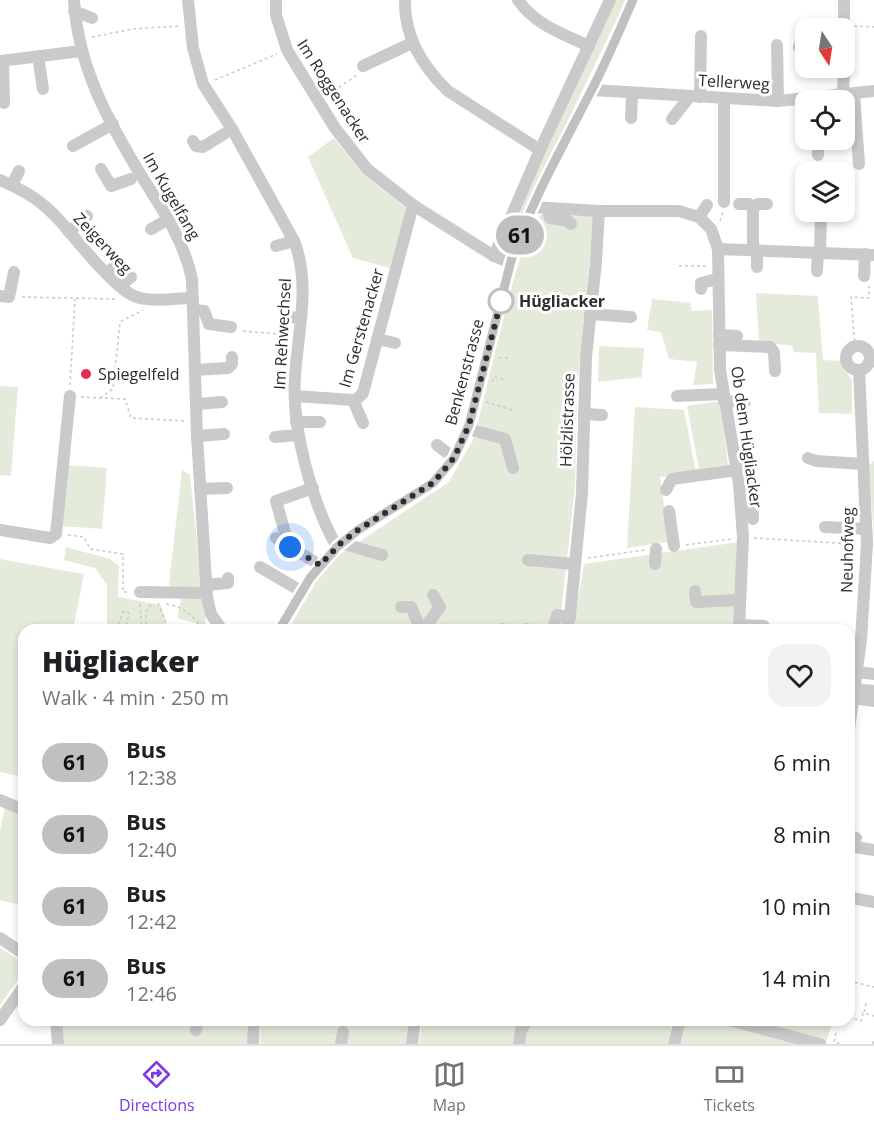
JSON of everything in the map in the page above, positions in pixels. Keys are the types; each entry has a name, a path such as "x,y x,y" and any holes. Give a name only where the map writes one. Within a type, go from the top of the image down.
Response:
{"street":[{"name":"Im Rehwechsel","path":"188,0 195,58 203,84 232,129 294,241 300,257 303,280 293,317 298,336 295,396 297,428 326,528 339,545"},
{"name":"Im Roggenacker","path":"276,0 276,15 284,43 297,69 335,128 368,169 412,205 495,256 511,263"},
{"path":"405,0 406,24 412,43 423,64 448,91 540,150"},
{"path":"495,256 540,150 610,0"},
{"name":"Benkenstrasse","path":"282,624 301,591 320,565 339,545 358,530 433,483 454,458 468,429 511,263 532,207 592,90 633,0"},
{"path":"844,0 844,18"},
{"path":"524,4 541,24 589,46"},
{"path":"74,6 92,18"},
{"name":"Im Kugelfang","path":"74,6 80,45 94,89 113,124 133,181 169,219 188,258 192,279 200,489 212,614 218,624"},
{"path":"672,119 695,97 701,36"},
{"path":"363,66 412,43"},
{"path":"4,103 2,61 38,56 80,45"},
{"path":"777,45 778,100"},
{"path":"38,56 43,89"},
{"name":"Tellerweg","path":"592,90 724,99 795,100"},
{"name":"Tellerweg","path":"855,94 874,91"},
{"path":"631,118 632,93"},
{"path":"724,99 724,202"},
{"path":"855,115 859,129 859,164"},
{"path":"73,146 113,124"},
{"path":"193,141 196,146 203,147 232,129"},
{"path":"819,150 819,155"},
{"path":"101,169 111,186 133,181"},
{"path":"12,185 19,171"},
{"name":"Zeigerweg","path":"0,180 31,194 121,287 132,295 146,299 193,304"},
{"path":"739,204 749,204 753,208 757,267"},
{"path":"753,208 758,204 767,204"},
{"name":"Im Gerstenacker","path":"295,396 353,400 363,393 377,339 376,321 412,205"},
{"path":"532,207 679,211 699,217 707,205"},
{"path":"547,208 550,218 568,220 571,224"},
{"name":"Hölzlistrasse","path":"563,624 570,616 582,493 586,357 599,210"},
{"path":"69,232 87,216"},
{"name":"Ob dem Hügliacker","path":"699,217 711,229 718,249 719,340 724,397 737,470 743,484 739,624"},
{"path":"151,229 169,219"},
{"path":"817,272 821,222"},
{"path":"276,246 294,241"},
{"path":"718,249 869,253 867,282"},
{"path":"108,273 118,264"},
{"path":"4,297 14,272"},
{"path":"701,289 701,283 717,272"},
{"path":"121,287 131,277"},
{"path":"193,304 204,311 209,324 234,329"},
{"path":"590,314 631,317"},
{"path":"719,340 737,336"},
{"path":"377,339 395,343"},
{"path":"719,340 770,347 774,352 775,371"},
{"path":"855,347 864,348 872,358 866,368 859,370"},
{"name":"Neuhofweg","path":"855,347 847,354 846,362 851,368 859,370 865,412 866,529 869,577 855,682"},
{"path":"195,370 230,367"},
{"path":"0,530 50,538 56,534 70,396"},
{"path":"676,396 724,397 745,402"},
{"path":"353,400 363,423"},
{"path":"197,404 222,402"},
{"path":"584,414 602,415"},
{"path":"275,437 320,422"},
{"path":"468,429 505,439 513,468"},
{"path":"197,436 224,434"},
{"path":"437,445 454,458"},
{"path":"808,458 816,461 866,459"},
{"path":"666,490 672,479 737,470"},
{"path":"743,484 762,482"},
{"path":"743,484 752,490 753,519"},
{"path":"200,489 227,488"},
{"path":"290,547 276,501 313,488"},
{"path":"669,511 674,546"},
{"path":"825,527 866,529"},
{"path":"276,538 320,565"},
{"path":"339,545 382,555"},
{"path":"655,564 656,549"},
{"path":"528,560 575,562"},
{"path":"260,567 301,591"},
{"path":"140,592 210,596 228,583 228,578"},
{"path":"695,591 696,602 740,600"},
{"path":"427,624 440,607 433,595"},
{"path":"401,607 411,607 419,624"},
{"path":"751,624 763,623"},
{"path":"857,672 874,674"},
{"path":"855,692 874,692"},
{"path":"855,693 874,701"},
{"path":"0,800 18,808"},
{"path":"855,843 874,850"},
{"path":"855,898 874,902"},
{"path":"0,938 18,950"},
{"path":"0,1020 18,994"},
{"path":"56,1026 58,1044"},
{"path":"253,1044 254,1026"},
{"path":"412,1044 414,1026"},
{"path":"519,1044 524,1026"},
{"path":"674,1044 678,1026"},
{"path":"752,1026 820,1044"}],"path":[{"path":"80,45 133,29 190,26"},
{"path":"855,27 874,27"},
{"path":"217,79 278,53"},
{"path":"711,229 722,219 724,202"},
{"path":"679,266 717,272"},
{"path":"855,347 851,297 869,298 867,282"},
{"path":"4,297 116,299 121,287"},
{"path":"75,299 70,396 125,399 131,418 197,422"},
{"path":"100,398 113,389 120,322 146,308"},
{"path":"234,329 298,336"},
{"path":"479,385 493,382 495,377 507,380"},
{"path":"476,401 512,410"},
{"path":"56,534 84,537 90,549 123,554 123,592 140,592 142,624"},
{"path":"674,546 743,537 867,544"},
{"path":"575,562 656,549"},
{"path":"147,624 146,609 153,603 180,607 195,617 199,624"},
{"path":"158,603 167,624"},
{"path":"118,624 123,612 127,611 129,614 126,624"},
{"path":"855,982 874,987"},
{"path":"855,1019 861,1021 866,1003"},
{"path":"863,1013 874,1016"},
{"path":"836,1033 834,1042 841,1044"},
{"path":"873,1044 874,1038"}],"green space":[{"path":"614,0 626,0 505,255 503,249 508,232"},
{"path":"334,138 362,173 406,208 390,268 353,258 308,157"},
{"path":"540,215 594,216 577,388 575,487 560,624 291,624 327,563 449,482 474,438 510,291 521,256"},
{"path":"756,293 818,296 823,360 841,361 844,370 852,379 852,414 819,413 816,353 794,352 792,346 759,342"},
{"path":"652,299 690,303 692,311 712,310 713,384 693,385 697,362 669,359 661,332 647,330"},
{"path":"599,346 644,348 642,377 598,382"},
{"path":"0,386 18,387 11,476 0,475"},
{"path":"720,401 728,465 699,469 687,406"},
{"path":"635,407 684,410 696,472 660,477 669,542 627,548"},
{"path":"874,461 874,537 869,465"},
{"path":"66,465 107,468 102,529 62,526"},
{"path":"182,470 190,475 206,624 177,618 181,600 169,584"},
{"path":"739,542 733,624 573,624 584,564"},
{"path":"66,547 110,559 119,566 118,597 161,605 166,624 107,624 107,585 95,568 64,560"},
{"path":"0,559 84,574 74,624 18,624 18,776 0,772"},
{"path":"5,807 18,812 18,904 0,900 0,831"},
{"path":"0,948 18,959 18,980 0,1005"},
{"path":"60,1026 248,1026 247,1044 62,1044"},
{"path":"261,1026 409,1026 406,1044 260,1044"},
{"path":"421,1026 672,1026 668,1044 419,1044"},
{"path":"684,1026 738,1026 802,1044 679,1044"},
{"path":"766,1026 831,1026 826,1042"}],"bus line":[{"name":"61","path":"282,624 310,578 341,543 433,483 454,458 468,429 485,358 519,238 532,207 592,90 633,0"}],"place":[{"name":"Hügliacker","path":"501,301"},
{"name":"Spiegelfeld","path":"86,374"}],"route":[{"path":"290,547 320,565 341,543 358,530 433,483 454,458 468,429 501,301"}]}
